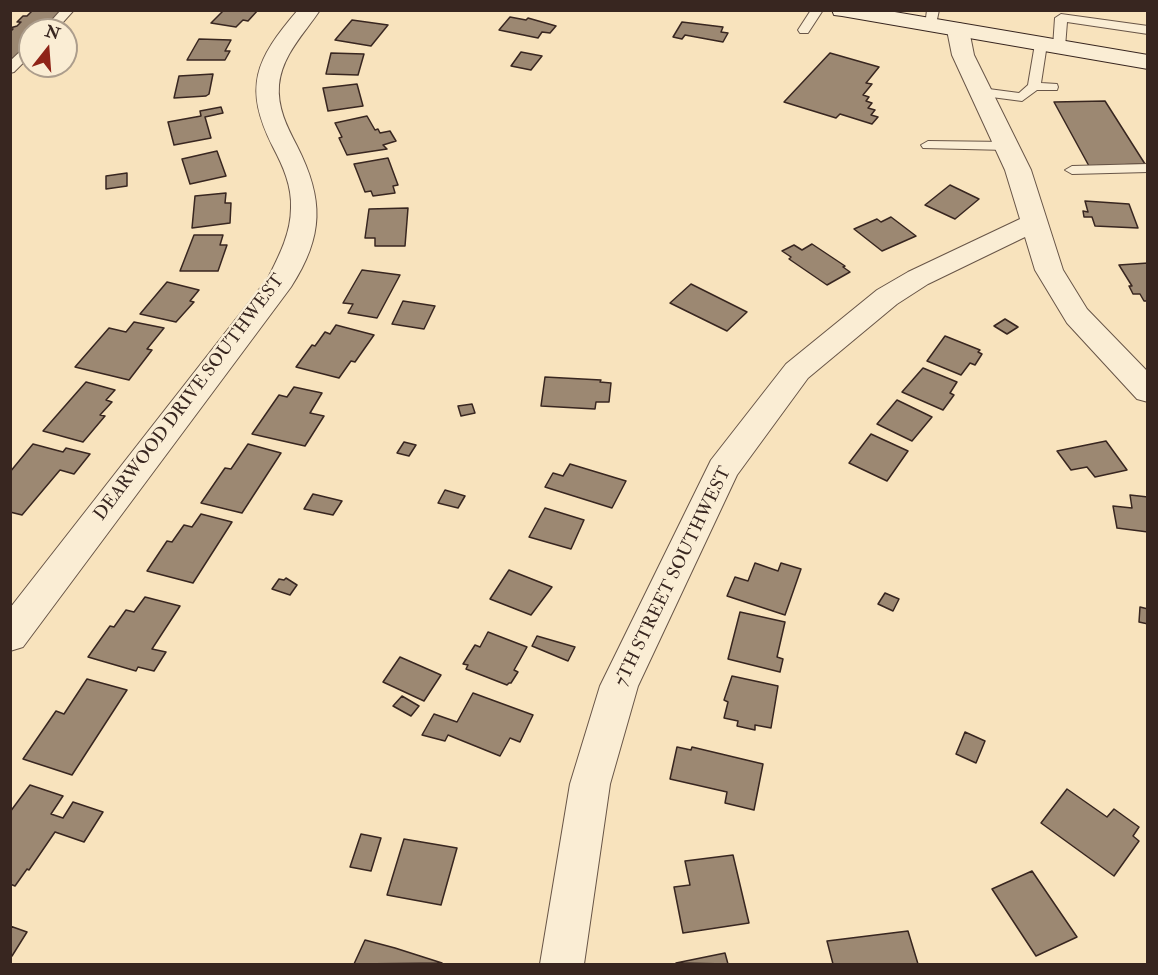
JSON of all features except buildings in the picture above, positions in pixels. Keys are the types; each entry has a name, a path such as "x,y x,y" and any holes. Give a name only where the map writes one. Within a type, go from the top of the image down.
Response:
{"street":[{"name":"DEARWOOD DRIVE SOUTHWEST","path":"10,636 281,281 300,239 304,200 297,167 269,111 268,87 273,63 293,29 310,10"},
{"path":"842,10 932,18 958,30 1148,62"},
{"path":"958,30 963,56 1018,170 1049,270 1077,316 1148,392"},
{"name":"7TH STREET SOUTHWEST","path":"562,964 590,784 619,686 723,469 797,371 887,297 918,278 1035,222"}],"lane":[{"path":"804,30 817,10"},
{"path":"981,92 1022,97 1034,86 1061,18 1071,15 1148,30"},
{"path":"1034,86 1052,87"},
{"path":"928,145 1007,146"},
{"path":"1072,170 1148,168"}]}
